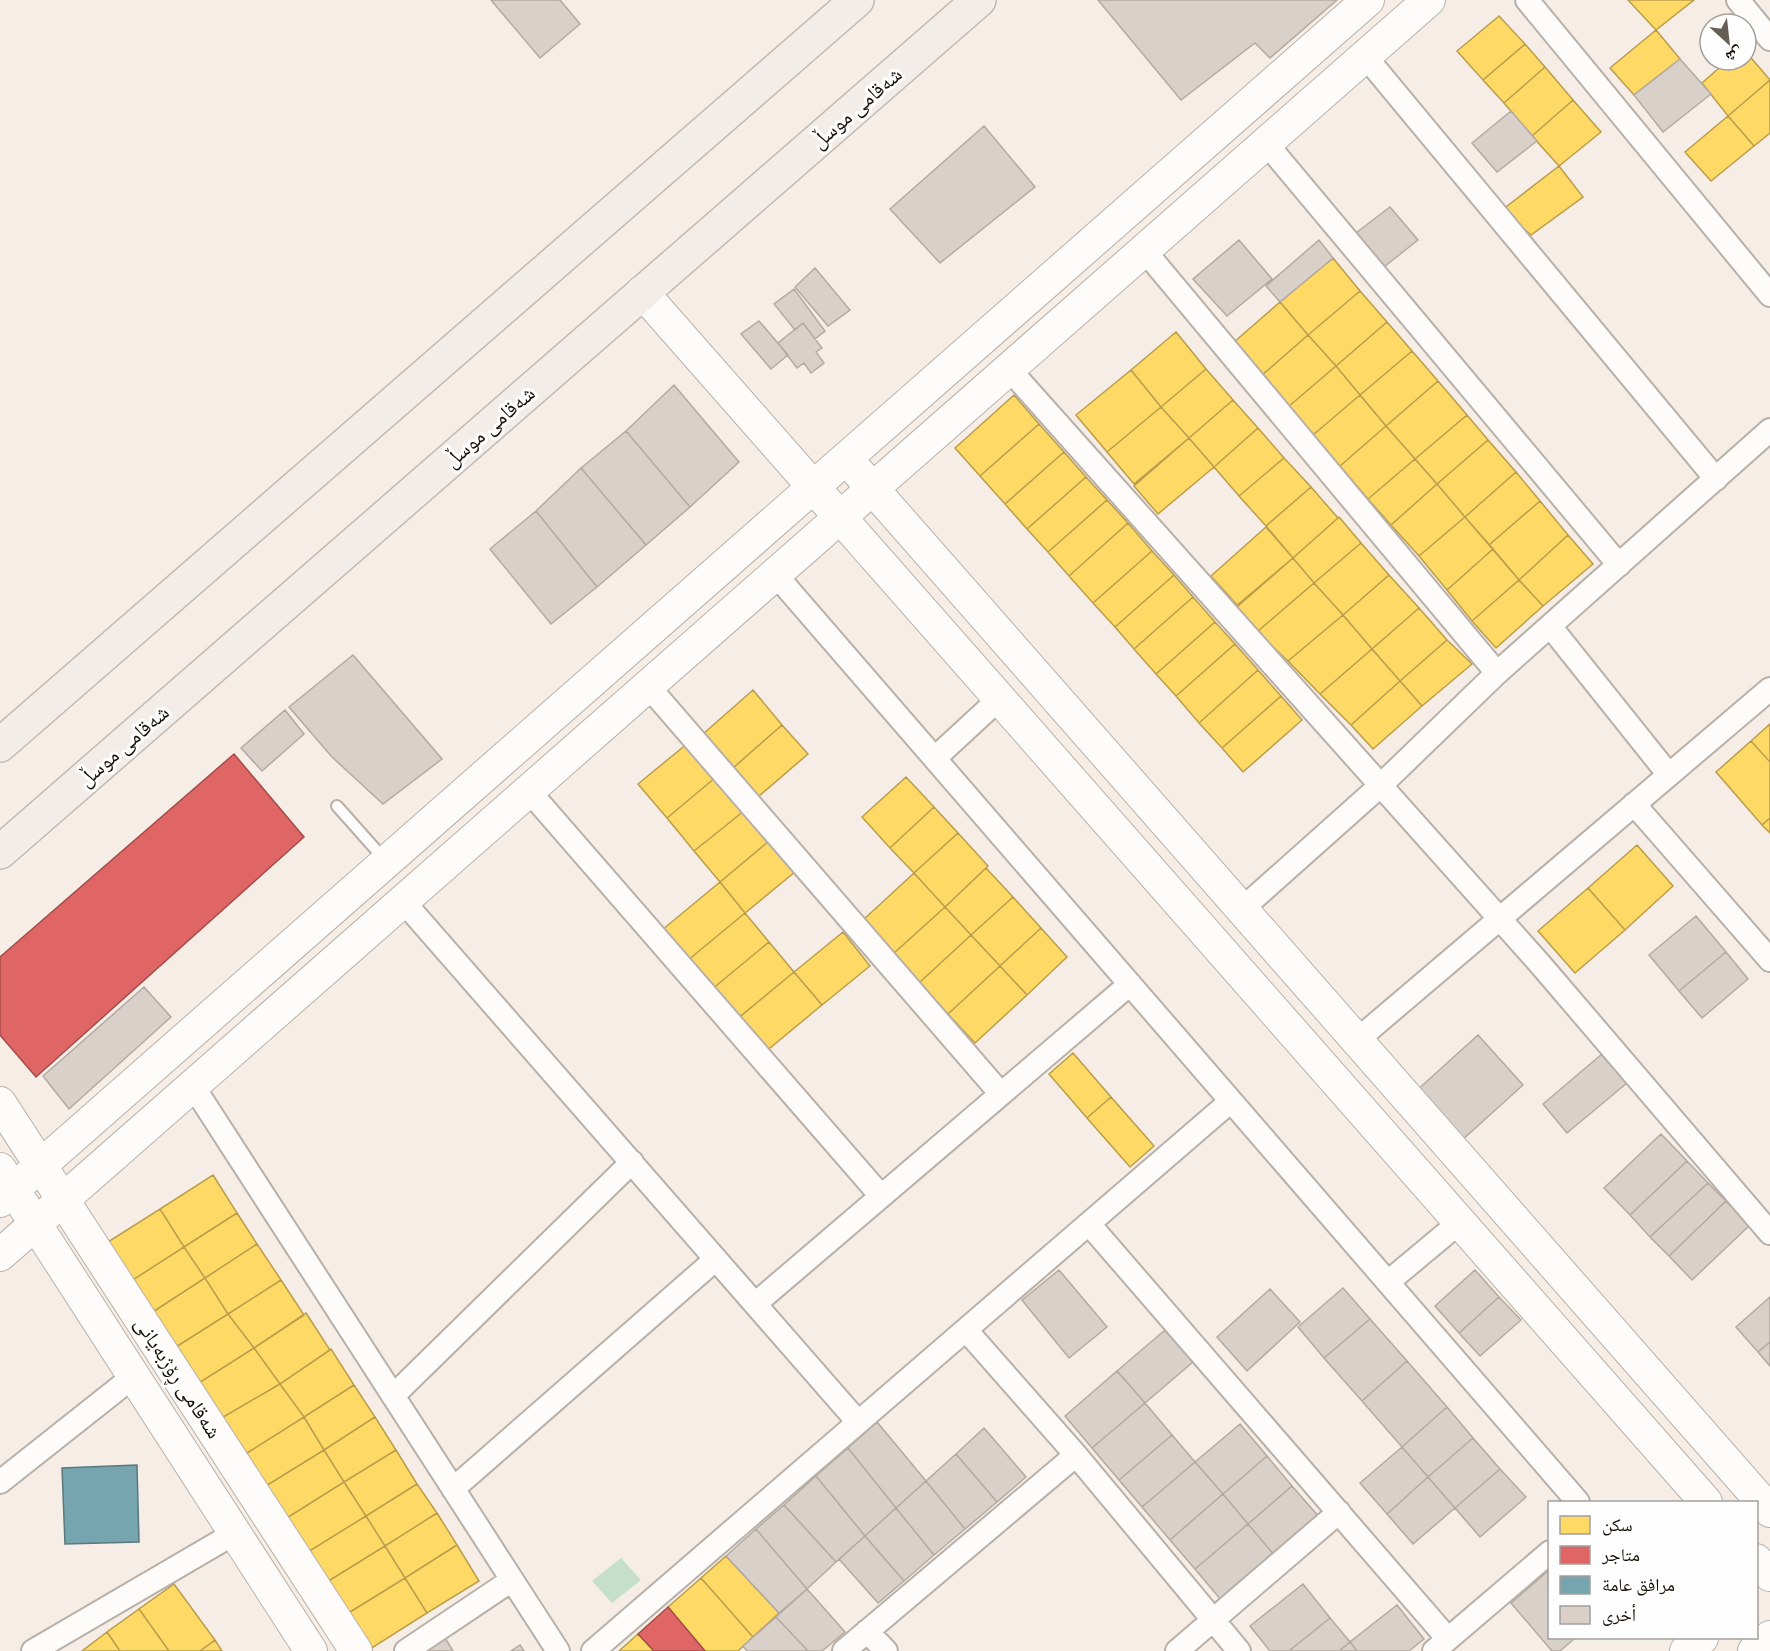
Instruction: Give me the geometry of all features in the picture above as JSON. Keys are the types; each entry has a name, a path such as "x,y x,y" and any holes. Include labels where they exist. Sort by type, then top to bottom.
{"highway":[{"path":"0,745 857,0"},
{"name":"شەقامی موسڵ","path":"0,852 979,0"}],"street":[{"path":"4,1186 41,1165 1368,0"},
{"path":"0,1255 1429,0"},
{"path":"1527,0 1770,295"},
{"path":"1738,0 1770,39"},
{"path":"1365,56 1716,479"},
{"path":"1278,79 1303,110"},
{"path":"1266,143 1619,565"},
{"path":"1144,250 1497,673"},
{"path":"642,292 1704,1501"},
{"path":"1009,369 1499,919 1770,1233"},
{"path":"1242,909 1380,786 1497,673 1769,434"},
{"path":"845,458 1770,1511"},
{"path":"776,574 1576,1501"},
{"path":"1550,626 1669,775"},
{"path":"648,686 1001,1094"},
{"path":"1357,1040 1770,689"},
{"path":"935,758 1000,698"},
{"path":"529,791 881,1196"},
{"path":"1634,804 1763,937 1770,960"},
{"path":"446,810 473,839"},
{"path":"403,901 858,1422"},
{"path":"755,1304 1130,984"},
{"path":"193,1086 558,1651"},
{"path":"593,1651 1231,1101"},
{"name":"شەقامی ڕۆژبەیانی","path":"0,1103 356,1651"},
{"path":"1429,1187 1461,1159"},
{"path":"393,1396 632,1162"},
{"name":"شەقامی ڕۆژبەیانی","path":"4,1186 36,1223 311,1651"},
{"path":"1388,1282 1460,1222"},
{"path":"1089,1224 1339,1512 1441,1645 1548,1554"},
{"path":"453,1489 716,1259"},
{"path":"966,1330 1076,1455 1239,1651"},
{"path":"0,1482 134,1376"},
{"path":"844,1651 1076,1455"},
{"path":"1177,1651 1339,1512"},
{"path":"33,1651 235,1533"},
{"path":"1758,1562 1770,1575"},
{"path":"406,1651 512,1580"},
{"path":"1758,1590 1770,1580"},
{"path":"867,1631 886,1651"},
{"path":"1754,1651 1770,1637"}],"lane":[{"path":"337,806 387,861"}],"green space":[{"path":"621,1558 641,1580 612,1603 592,1581"}],"building: سكن":[{"path":"1628,0 1694,0 1656,30"},
{"path":"1499,16 1525,44 1483,80 1457,51"},
{"path":"1656,30 1680,59 1634,95 1610,68"},
{"path":"1525,44 1545,67 1504,103 1483,80"},
{"path":"1758,66 1770,80 1728,116 1702,83 1714,72 1758,72"},
{"path":"1545,67 1573,100 1532,136 1504,103"},
{"path":"1770,80 1770,133 1754,146 1728,116"},
{"path":"1573,100 1601,132 1559,166 1532,136"},
{"path":"1728,116 1754,146 1711,181 1685,152"},
{"path":"1559,166 1583,197 1531,235 1502,210"},
{"path":"1333,258 1360,291 1308,335 1280,302"},
{"path":"1360,291 1387,322 1336,366 1308,335"},
{"path":"1280,302 1308,335 1261,376 1233,343"},
{"path":"1387,322 1412,351 1360,395 1336,366"},
{"path":"1176,332 1206,369 1161,407 1131,370"},
{"path":"1308,335 1336,366 1288,407 1261,376"},
{"path":"1412,351 1438,381 1386,426 1360,395"},
{"path":"1336,366 1360,395 1313,435 1288,407"},
{"path":"1206,369 1233,400 1189,438 1161,407"},
{"path":"1131,370 1161,407 1107,452 1076,415"},
{"path":"1438,381 1467,415 1415,459 1386,426"},
{"path":"1014,395 1039,424 980,476 955,448"},
{"path":"1360,395 1386,426 1340,466 1313,435"},
{"path":"1233,400 1258,428 1214,467 1189,438"},
{"path":"1161,407 1189,438 1134,484 1107,452"},
{"path":"1467,415 1488,440 1437,484 1415,459"},
{"path":"1039,424 1064,452 1005,504 980,476"},
{"path":"1386,426 1415,459 1368,499 1340,466"},
{"path":"1258,428 1284,458 1239,496 1214,467"},
{"path":"1189,438 1214,467 1158,514 1134,486"},
{"path":"1488,440 1516,472 1465,517 1437,484"},
{"path":"1064,452 1086,477 1027,529 1005,504"},
{"path":"1284,458 1311,487 1266,526 1239,496"},
{"path":"1415,459 1437,484 1391,525 1368,499"},
{"path":"1516,472 1540,501 1489,545 1465,517"},
{"path":"1086,477 1107,500 1048,552 1027,529"},
{"path":"1437,484 1465,517 1419,556 1391,525"},
{"path":"1311,487 1338,518 1293,558 1266,526"},
{"path":"1107,500 1128,523 1069,576 1048,552"},
{"path":"1540,501 1568,535 1519,580 1489,545"},
{"path":"1339,517 1361,543 1314,583 1293,558"},
{"path":"1465,517 1493,549 1447,590 1419,556"},
{"path":"1128,523 1152,551 1093,603 1069,576"},
{"path":"1266,527 1293,558 1238,606 1211,576"},
{"path":"1568,535 1593,564 1543,606 1519,580"},
{"path":"1361,543 1389,575 1343,615 1314,583"},
{"path":"1493,549 1519,580 1472,621 1447,590"},
{"path":"1152,551 1174,575 1115,627 1093,603"},
{"path":"1293,558 1314,583 1257,632 1235,607"},
{"path":"1174,575 1193,597 1134,649 1115,627"},
{"path":"1389,575 1419,608 1372,649 1343,615"},
{"path":"1519,580 1543,606 1496,648 1472,621"},
{"path":"1314,583 1343,615 1288,661 1257,632"},
{"path":"1193,597 1215,622 1156,674 1134,649"},
{"path":"1419,608 1447,640 1400,681 1372,649"},
{"path":"1343,615 1372,649 1320,694 1288,661"},
{"path":"1215,622 1235,644 1176,696 1156,674"},
{"path":"1447,640 1472,664 1422,706 1400,681"},
{"path":"1235,644 1258,670 1199,723 1176,696"},
{"path":"1372,649 1400,681 1351,725 1320,694"},
{"path":"1258,670 1281,696 1222,748 1199,723"},
{"path":"1400,681 1422,706 1373,749 1351,725"},
{"path":"753,690 782,725 733,768 703,734"},
{"path":"1281,696 1302,720 1243,772 1222,748"},
{"path":"1770,724 1770,762 1751,741"},
{"path":"782,725 808,754 758,797 733,768"},
{"path":"1751,741 1770,762 1770,818 1762,825 1716,772"},
{"path":"688,743 716,777 667,818 638,784"},
{"path":"716,777 744,811 694,851 667,818"},
{"path":"906,777 934,807 890,848 862,817"},
{"path":"934,807 958,833 914,873 890,848"},
{"path":"744,811 769,841 720,882 694,851"},
{"path":"1770,818 1770,833 1762,825"},
{"path":"958,833 988,866 945,907 914,873"},
{"path":"769,841 795,872 745,913 720,882"},
{"path":"1637,845 1673,886 1625,930 1588,888"},
{"path":"986,868 1013,897 971,935 945,907"},
{"path":"914,873 945,907 893,954 862,921"},
{"path":"720,882 745,913 687,961 662,930"},
{"path":"1588,888 1625,930 1575,973 1538,931"},
{"path":"1013,897 1041,928 1000,966 971,935"},
{"path":"945,907 971,935 919,983 893,954"},
{"path":"745,913 769,942 711,990 687,961"},
{"path":"1041,928 1067,957 1027,995 1000,966"},
{"path":"843,932 870,966 822,1005 794,972"},
{"path":"971,935 1000,966 948,1014 919,983"},
{"path":"769,942 794,972 736,1020 711,990"},
{"path":"1000,966 1027,995 975,1043 948,1014"},
{"path":"794,972 822,1005 764,1053 736,1020"},
{"path":"1073,1053 1111,1097 1087,1118 1049,1074"},
{"path":"1111,1097 1154,1146 1130,1167 1087,1118"},
{"path":"213,1175 237,1213 184,1247 160,1209"},
{"path":"160,1209 184,1247 125,1285 100,1247"},
{"path":"237,1213 257,1244 205,1278 184,1247"},
{"path":"257,1244 281,1280 228,1314 205,1278"},
{"path":"184,1247 205,1278 145,1317 125,1285"},
{"path":"205,1278 228,1314 168,1352 145,1317"},
{"path":"281,1280 304,1315 254,1348 228,1314"},
{"path":"306,1313 330,1350 280,1384 254,1348"},
{"path":"228,1314 254,1348 191,1388 168,1352"},
{"path":"254,1348 280,1384 213,1423 191,1388"},
{"path":"331,1349 354,1385 304,1417 280,1384"},
{"path":"280,1384 304,1417 239,1458 213,1423"},
{"path":"354,1385 375,1417 324,1450 304,1417"},
{"path":"304,1417 324,1450 261,1489 239,1458"},
{"path":"375,1417 396,1450 344,1482 324,1450"},
{"path":"324,1450 344,1482 282,1521 261,1489"},
{"path":"396,1450 417,1484 366,1516 344,1482"},
{"path":"344,1482 366,1516 303,1555 282,1521"},
{"path":"417,1484 437,1513 385,1546 366,1516"},
{"path":"437,1513 457,1545 405,1578 385,1546"},
{"path":"366,1516 385,1546 322,1585 303,1555"},
{"path":"457,1545 479,1581 427,1613 405,1578"},
{"path":"385,1546 405,1578 342,1617 322,1585"},
{"path":"726,1556 779,1613 753,1637 701,1578"},
{"path":"405,1578 427,1613 367,1651 342,1617"},
{"path":"701,1578 753,1637 738,1651 705,1651 668,1607"},
{"path":"174,1584 215,1640 200,1651 169,1651 139,1609"},
{"path":"139,1609 169,1651 120,1651 107,1632"},
{"path":"107,1632 120,1651 82,1651"},
{"path":"638,1634 654,1651 619,1651"},
{"path":"215,1640 222,1651 200,1651"}],"building: متاجر":[{"path":"234,754 304,837 36,1077 0,1035 0,957"},
{"path":"668,1607 705,1651 654,1651 638,1634"}],"building: مرافق عامة":[{"path":"137,1465 139,1542 65,1544 62,1468"}],"building: أخرى":[{"path":"491,0 560,0 580,24 540,58"},
{"path":"1098,0 1337,0 1270,58 1255,43 1181,100"},
{"path":"1680,59 1711,94 1663,132 1634,95"},
{"path":"1511,111 1537,141 1497,172 1472,143"},
{"path":"984,126 1035,187 940,263 890,209"},
{"path":"1390,207 1418,240 1380,270 1352,236"},
{"path":"1239,240 1272,279 1227,316 1193,279"},
{"path":"1319,240 1333,258 1280,302 1266,286"},
{"path":"815,268 850,310 828,326 795,287"},
{"path":"794,289 825,331 815,339 803,323 795,330 774,304"},
{"path":"759,321 788,355 771,369 741,334"},
{"path":"803,323 822,348 816,352 824,363 811,373 804,363 797,368 778,343"},
{"path":"674,385 739,462 690,507 626,431"},
{"path":"626,431 690,507 646,545 581,468"},
{"path":"581,468 646,545 597,587 536,511"},
{"path":"536,511 597,587 551,624 490,549"},
{"path":"353,655 442,759 383,804 332,757 289,707"},
{"path":"285,710 304,734 262,771 241,748"},
{"path":"1696,916 1726,952 1679,991 1649,955"},
{"path":"1726,952 1748,979 1702,1018 1679,991"},
{"path":"144,987 171,1017 69,1109 43,1076"},
{"path":"1478,1035 1523,1085 1460,1142 1415,1092"},
{"path":"1602,1054 1627,1083 1567,1133 1543,1104"},
{"path":"1661,1134 1687,1161 1630,1215 1604,1188"},
{"path":"1687,1161 1708,1183 1650,1237 1630,1215"},
{"path":"1708,1183 1726,1201 1669,1256 1650,1237"},
{"path":"1726,1201 1749,1226 1692,1280 1669,1256"},
{"path":"1059,1270 1107,1327 1069,1358 1022,1300"},
{"path":"1475,1270 1499,1297 1459,1333 1435,1306"},
{"path":"1343,1288 1370,1319 1324,1358 1298,1327"},
{"path":"1270,1289 1300,1322 1247,1371 1217,1337"},
{"path":"1499,1297 1521,1320 1480,1356 1459,1333"},
{"path":"1770,1297 1770,1342 1758,1352 1736,1327"},
{"path":"1370,1319 1407,1361 1362,1401 1324,1358"},
{"path":"1165,1330 1193,1362 1145,1403 1117,1371"},
{"path":"1770,1342 1770,1366 1758,1352"},
{"path":"1407,1361 1447,1407 1402,1447 1362,1401"},
{"path":"1117,1371 1145,1403 1092,1448 1065,1416"},
{"path":"1145,1403 1172,1435 1119,1480 1092,1448"},
{"path":"1447,1407 1473,1438 1428,1477 1402,1447"},
{"path":"877,1422 926,1481 896,1508 848,1448"},
{"path":"1240,1424 1267,1456 1223,1494 1195,1462"},
{"path":"984,1428 1026,1477 997,1502 956,1454"},
{"path":"1172,1435 1195,1462 1142,1507 1119,1480"},
{"path":"1473,1438 1500,1469 1455,1508 1428,1477"},
{"path":"1402,1447 1428,1477 1387,1514 1360,1483"},
{"path":"848,1448 896,1508 865,1536 816,1476"},
{"path":"956,1454 997,1502 965,1529 926,1481"},
{"path":"1267,1456 1292,1486 1248,1524 1223,1494"},
{"path":"1195,1462 1223,1494 1170,1540 1142,1507"},
{"path":"1500,1469 1526,1497 1480,1537 1455,1508"},
{"path":"816,1476 865,1536 836,1562 784,1505"},
{"path":"1428,1477 1455,1508 1413,1544 1387,1514"},
{"path":"926,1481 965,1529 934,1555 896,1508"},
{"path":"1292,1486 1320,1518 1275,1556 1248,1524"},
{"path":"1223,1494 1248,1524 1195,1569 1170,1540"},
{"path":"784,1505 836,1562 807,1589 756,1529"},
{"path":"896,1508 934,1555 904,1581 865,1536"},
{"path":"1248,1524 1275,1556 1222,1601 1195,1569"},
{"path":"756,1529 807,1589 779,1613 726,1556"},
{"path":"865,1536 904,1581 878,1603 839,1559"},
{"path":"1548,1571 1548,1639 1574,1639 1560,1651 1552,1651 1511,1603"},
{"path":"1303,1584 1330,1618 1289,1651 1270,1651 1250,1626"},
{"path":"807,1589 845,1632 822,1651 808,1651 776,1617"},
{"path":"1397,1605 1424,1639 1409,1651 1357,1651 1350,1642"},
{"path":"776,1617 808,1651 747,1651 743,1646"},
{"path":"1330,1618 1350,1642 1339,1651 1289,1651"},
{"path":"442,1633 453,1651 414,1651"},
{"path":"1350,1642 1357,1651 1339,1651"},
{"path":"520,1645 524,1651 511,1651"}]}
